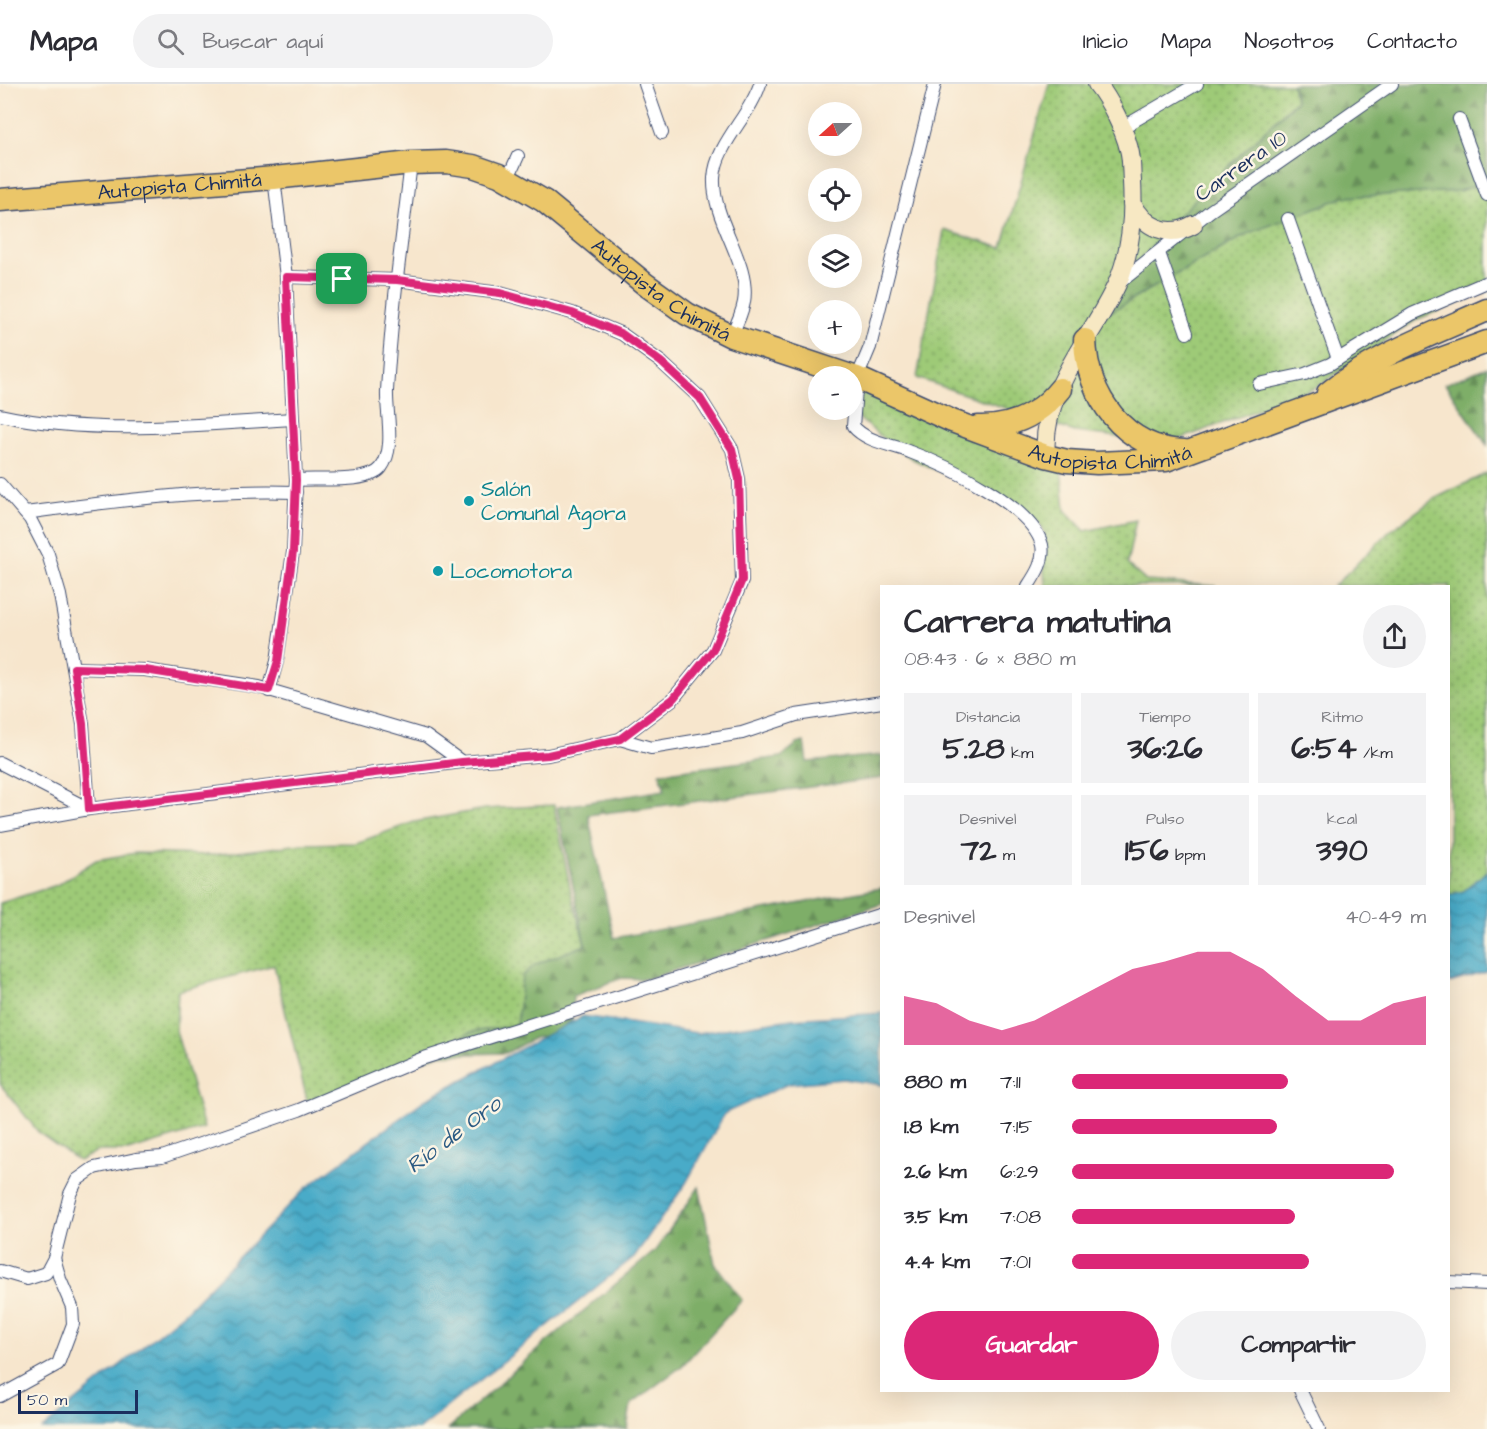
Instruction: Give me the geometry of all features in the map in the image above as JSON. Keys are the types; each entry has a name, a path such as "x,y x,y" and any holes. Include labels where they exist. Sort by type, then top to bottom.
{"highway":[{"name":"Autopista Chimitá","path":"0,200 274,178 411,163 446,162 473,166 507,180 543,201 645,284 687,314 732,336 821,366"},
{"name":"Autopista Chimitá","path":"1315,403 1346,378 1377,361 1487,310"},
{"path":"1085,340 1092,383 1114,419 1151,444 1195,451"},
{"name":"Autopista Chimitá","path":"862,380 952,421 1046,456 1067,461 1129,464 1166,460 1195,451 1315,403 1393,378 1487,342"},
{"path":"952,421 990,427 1015,422 1040,409 1060,389"}],"street":[{"path":"645,84 662,133"},
{"path":"732,336 744,302 744,288 736,256 719,214 714,175 725,147 756,97 760,84"},
{"path":"862,366 870,347 935,84"},
{"path":"1046,456 1047,425 1060,389 1117,284 1130,242 1132,203 1130,150 1097,84"},
{"path":"1120,129 1197,84"},
{"name":"Carrera 10","path":"1117,284 1193,225 1392,84"},
{"path":"1459,119 1487,195"},
{"path":"507,180 518,156"},
{"path":"25,513 145,497 296,486 355,479 369,476 381,468 388,446 388,362 411,163"},
{"path":"269,690 278,661 293,552 296,486 286,277 274,178"},
{"path":"1132,203 1142,219 1158,229 1178,232 1193,225"},
{"path":"1288,219 1338,359"},
{"path":"1159,253 1187,333"},
{"path":"0,825 89,809 462,762 548,755 620,739 673,699 713,650 742,580 739,479 732,449 700,398 661,362 622,334 572,313 500,293 397,280 286,277"},
{"path":"1258,384 1305,374 1338,359 1412,314 1487,282"},
{"path":"0,415 42,424 83,426 195,425 292,419"},
{"path":"854,420 853,426 860,435 910,452 968,477 1024,517 1042,546 1040,568 1029,585"},
{"path":"0,484 25,513 48,554 60,595 83,724 89,809"},
{"path":"74,668 145,670 269,690 426,735 462,762"},
{"path":"620,739 651,748 742,733 796,716 880,702"},
{"path":"0,763 89,809"},
{"path":"0,1271 27,1279 46,1273 54,1258 70,1194 77,1180 94,1168 136,1159 162,1157 299,1110 421,1059 880,915"},
{"path":"0,1396 58,1364 73,1324 72,1307 54,1258"},
{"path":"1450,1282 1487,1284"},
{"path":"1301,1392 1319,1429"}],"green space":[{"path":"1049,84 1292,84 1296,100 1175,219 1086,326 1247,234 1344,197 1459,191 1487,182 1487,291 1418,319 1315,388 1170,443 1075,432 917,378 944,230 1002,248"},
{"path":"1292,84 1487,84 1487,182 1459,191 1344,197 1247,234 1084,327 1175,219 1296,101"},
{"path":"1487,367 1487,445 1445,384"},
{"path":"862,383 1061,467 1065,510 1085,531 1136,520 1127,564 1146,581 1202,585 1046,585 1044,532 1032,517 1001,499 911,458 861,420"},
{"path":"1487,473 1487,871 1464,891 1450,895 1450,585 1335,585 1390,531 1434,499"},
{"path":"804,742 807,762 880,755 880,778 588,815 614,938 880,888 880,905 647,979 622,978 573,996 571,1031 534,1038 506,1053 424,1055 471,1032 517,1025 522,976 536,964 585,945 557,807 665,790 660,773 781,757 797,744"},
{"path":"554,805 571,892 585,945 517,1025 308,1104 274,965 178,991 176,1031 204,1128 128,1151 97,1151 79,1161 39,1133 0,1084 0,903 57,885 96,860 135,853 212,855 302,844 356,843 414,822 485,809"},
{"path":"699,1187 715,1264 742,1300 682,1366 631,1404 627,1429 448,1429 544,1344 655,1251"}],"water":[{"path":"1487,871 1487,972 1450,983 1450,895 1464,891"},
{"name":"Río de Oro","path":"880,1013 880,1085 844,1079 788,1084 725,1113 686,1183 634,1257 419,1429 42,1429 185,1312 306,1188 426,1099 583,1016 697,1033 792,1019"}],"place":[{"name":"Salón Comunal Agora","path":"469,501"},
{"name":"Locomotora","path":"438,571"}],"route":[{"path":"286,277 342,279 397,280 500,293 572,313 622,334 661,362 700,398 732,449 739,479 742,580 713,650 673,699 620,739 548,755 462,762 89,809 83,724 74,668 145,670 269,690 278,661 293,552 296,480 286,277"}]}
